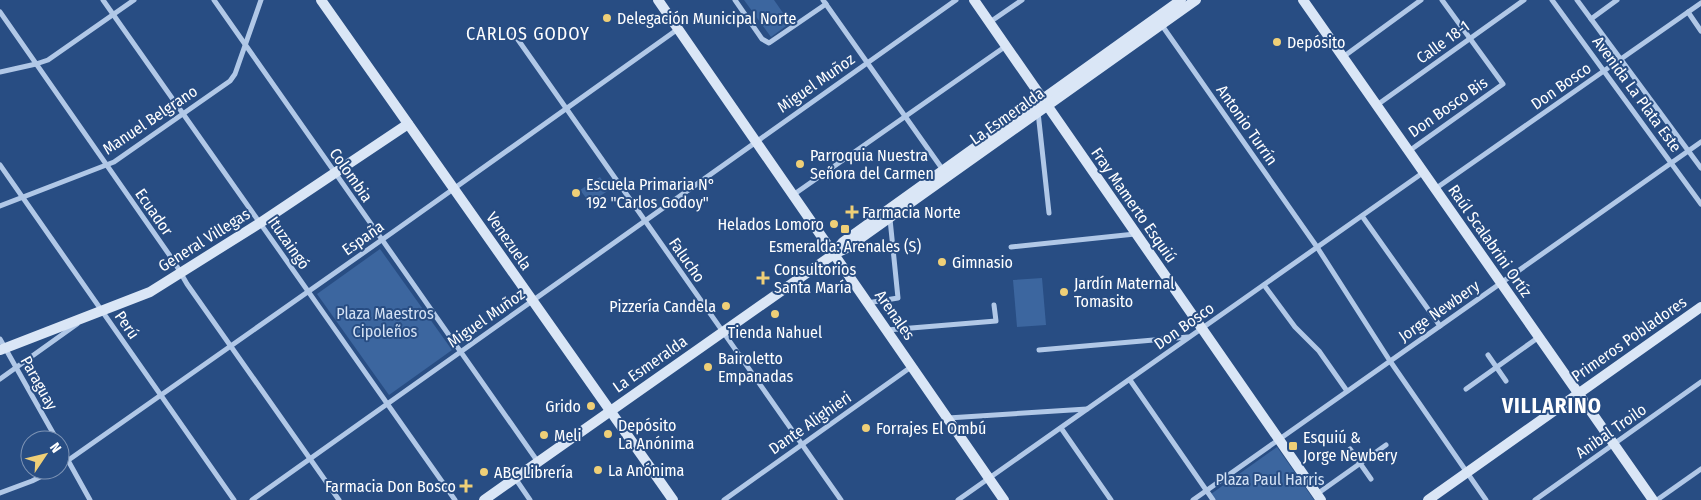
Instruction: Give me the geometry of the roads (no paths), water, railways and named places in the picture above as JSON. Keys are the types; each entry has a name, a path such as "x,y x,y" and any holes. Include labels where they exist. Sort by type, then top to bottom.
{"street":[{"name":"Ituzaingó","path":"102,0 455,500"},
{"path":"0,72 36,64 51,58 134,0"},
{"name":"Colombia","path":"214,0 538,462"},
{"name":"Manuel Belgrano","path":"0,206 107,166 232,79 262,0"},
{"name":"Venezuela","path":"321,0 673,500"},
{"name":"Arenales","path":"658,0 1004,500"},
{"path":"735,0 762,39 769,43 825,2 943,170"},
{"name":"Miguel Muñoz","path":"252,500 956,0"},
{"name":"Fray Mamerto Esquiú","path":"974,0 1006,46 1043,106 1136,234 1319,497"},
{"path":"990,22 1022,0"},
{"name":"La Esmeralda","path":"1158,22 1181,0"},
{"name":"La Esmeralda","path":"484,500 834,254 847,248 890,218 1158,22 1196,0"},
{"name":"Raúl Scalabrini Ortíz","path":"1303,0 1653,500"},
{"path":"1343,56 1421,0"},
{"path":"1442,0 1470,38"},
{"name":"Calle 18-1","path":"1377,105 1524,0"},
{"name":"Avenida La Plata Este","path":"1552,0 1701,204"},
{"name":"Avenida La Plata Este","path":"1577,0 1701,168"},
{"path":"1591,19 1617,0"},
{"name":"Don Bosco","path":"1435,189 1701,3"},
{"name":"Ecuador","path":"0,12 339,500"},
{"path":"1688,12 1701,31"},
{"name":"Antonio Turrín","path":"1158,22 1317,247 1390,361"},
{"name":"España","path":"70,459 382,240 678,28"},
{"name":"Falucho","path":"514,34 840,500"},
{"name":"Don Bosco Bis","path":"1408,151 1503,84 1470,38"},
{"path":"793,195 1006,46"},
{"path":"1043,106 1049,213"},
{"name":"La Esmeralda","path":"834,254 843,242 943,170 1043,106"},
{"name":"General Villegas","path":"2,346 144,295 260,223 408,124"},
{"name":"Jorge Newbery","path":"1192,500 1701,142"},
{"name":"Perú","path":"0,165 234,500"},
{"name":"Don Bosco","path":"958,500 1424,172"},
{"path":"1362,216 1440,326"},
{"path":"868,303 898,298 890,218"},
{"path":"1011,247 1136,234"},
{"path":"1264,285 1294,327 1319,351 1347,391"},
{"path":"887,330 996,321 994,305"},
{"name":"Primeros Pobladores","path":"1428,500 1701,308"},
{"path":"0,379 87,317"},
{"path":"1039,350 1190,337"},
{"path":"1466,388 1539,337"},
{"name":"Paraguay","path":"2,346 51,430"},
{"path":"1488,355 1506,381"},
{"path":"1390,361 1486,500"},
{"name":"Dante Alighieri","path":"724,500 912,367"},
{"path":"1130,380 1213,500"},
{"name":"Anibal Troilo","path":"1535,500 1701,382"},
{"path":"948,418 1087,409"},
{"path":"1061,428 1111,500"},
{"path":"1319,497 1386,445"},
{"path":"1350,449 1371,479"},
{"path":"70,464 90,500"},
{"path":"1657,500 1701,469"},
{"path":"515,478 530,500"},
{"path":"0,492 33,480"}],"place":[{"name":"Delegación Municipal Norte","path":"607,18"},
{"name":"Depósito","path":"1277,42"},
{"name":"Parroquia Nuestra Señora del Carmen","path":"800,164"},
{"name":"Escuela Primaria N° 192 \"Carlos Godoy\"","path":"576,193"},
{"name":"Farmacia Norte","path":"852,212"},
{"name":"Helados Lomoro","path":"834,224"},
{"name":"Esmeralda: Arenales (S)","path":"845,229"},
{"name":"Gimnasio","path":"942,262"},
{"name":"Consultorios Santa María","path":"763,278"},
{"name":"Jardín Maternal Tomasito","path":"1064,292"},
{"name":"Pizzería Candela","path":"726,306"},
{"name":"Tienda Nahuel","path":"775,314"},
{"name":"Bairoletto Empanadas","path":"708,367"},
{"name":"Grido","path":"591,406"},
{"name":"Forrajes El Ombú","path":"866,428"},
{"name":"Depósito La Anónima","path":"608,434"},
{"name":"Meli","path":"544,435"},
{"name":"Esquiú & Jorge Newbery","path":"1293,446"},
{"name":"La Anónima","path":"598,470"},
{"name":"ABC Librería","path":"484,472"},
{"name":"Farmacia Don Bosco","path":"466,486"}],"district":[{"name":"CARLOS GODOY","path":"528,34"},
{"name":"VILLARINO","path":"1552,406"}],"park label":[{"name":"Plaza Maestros Cipoleños","path":"385,322"},
{"name":"Plaza Paul Harris","path":"1270,479"}]}
